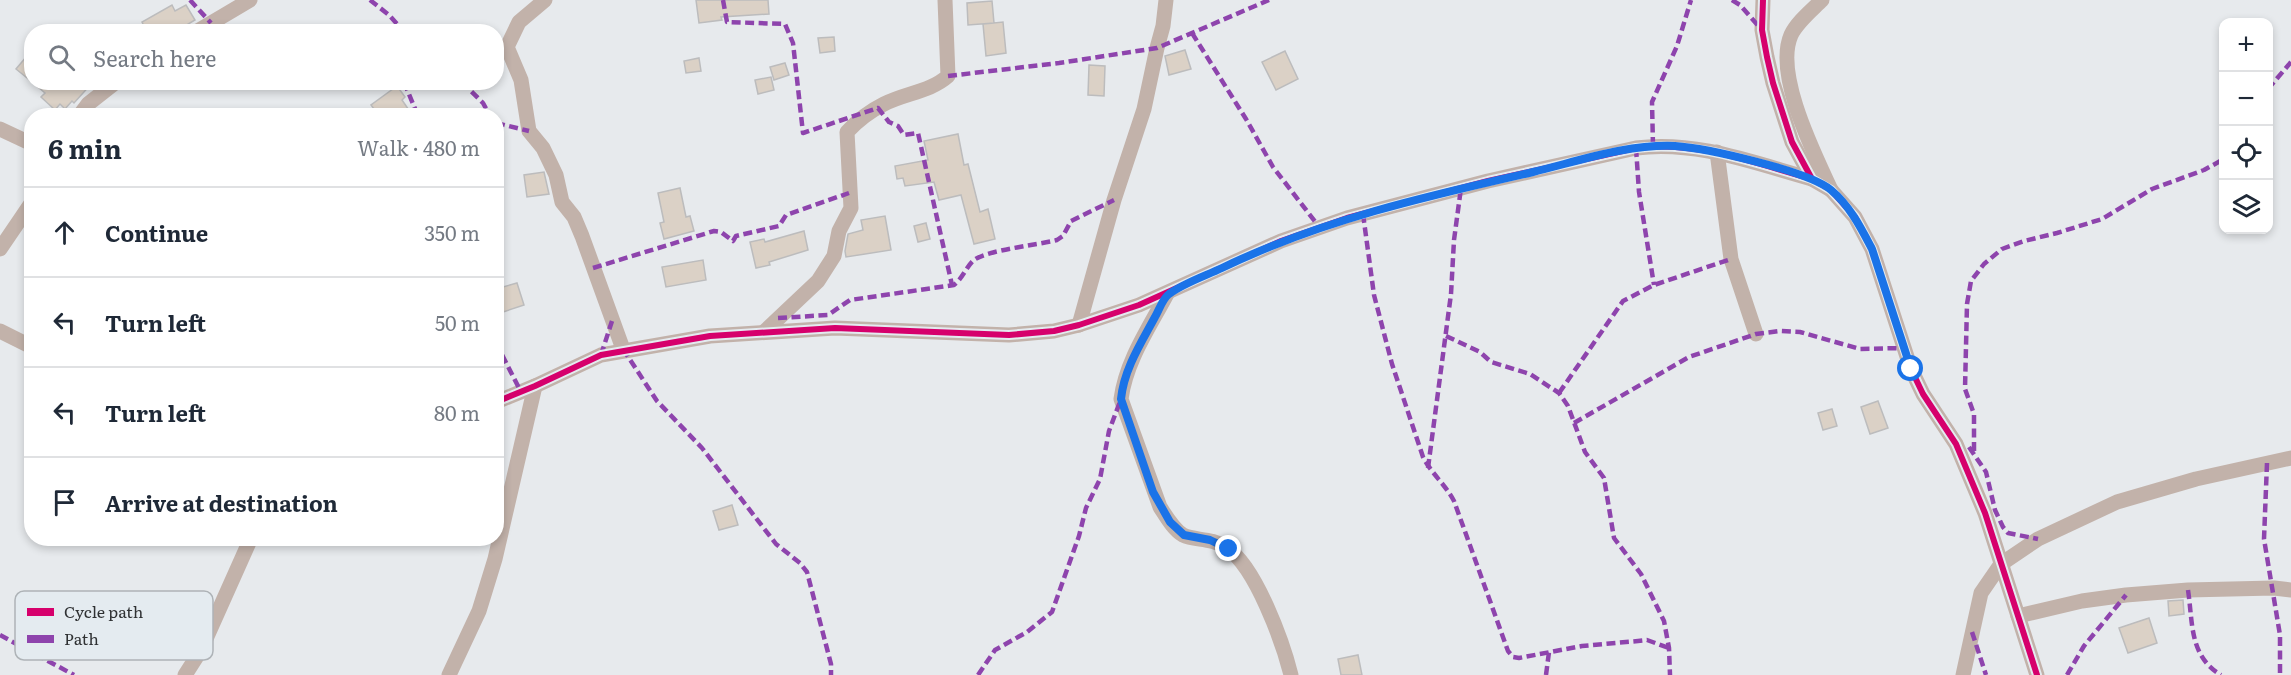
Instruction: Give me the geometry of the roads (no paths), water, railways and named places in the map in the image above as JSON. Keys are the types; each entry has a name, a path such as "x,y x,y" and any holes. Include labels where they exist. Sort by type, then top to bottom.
{"street":[{"path":"210,24 250,0"},
{"path":"545,0 519,22 507,47 521,80 529,131 543,148 556,175 562,202 574,217 582,236 623,349"},
{"path":"764,332 818,280 834,256 839,231 851,208 847,132 858,120 882,104 938,84 948,76 945,0"},
{"path":"1079,325 1114,200 1144,109 1163,26 1166,0"},
{"path":"1763,0 1762,30 1773,83 1792,141 1812,179"},
{"path":"1822,0 1791,34 1787,48 1787,71 1800,122 1831,190 1855,217 1872,249 1911,369 1923,394 1956,444 1984,513 2037,675"},
{"path":"85,108 106,90"},
{"path":"0,129 24,140"},
{"path":"504,399 601,355 623,349 710,336 835,327 1009,335 1054,331 1102,319 1167,294 1281,241 1347,218 1450,190 1636,148 1677,146 1717,152 1812,179 1831,190"},
{"path":"1717,152 1731,259 1756,334"},
{"path":"0,249 24,214"},
{"path":"1167,294 1131,362 1122,385 1121,399 1160,507 1170,522 1184,535 1210,540 1229,549 1246,569 1268,610 1283,646 1291,675"},
{"path":"0,331 24,343"},
{"path":"504,519 535,386"},
{"path":"1963,675 1981,593 2001,564 2038,539 2117,502 2196,479 2291,458"},
{"path":"213,623 247,546"},
{"path":"449,675 479,611 498,546"},
{"path":"2018,616 2082,601 2127,595 2188,590 2274,588 2291,590"},
{"path":"185,675 195,660"}]}
